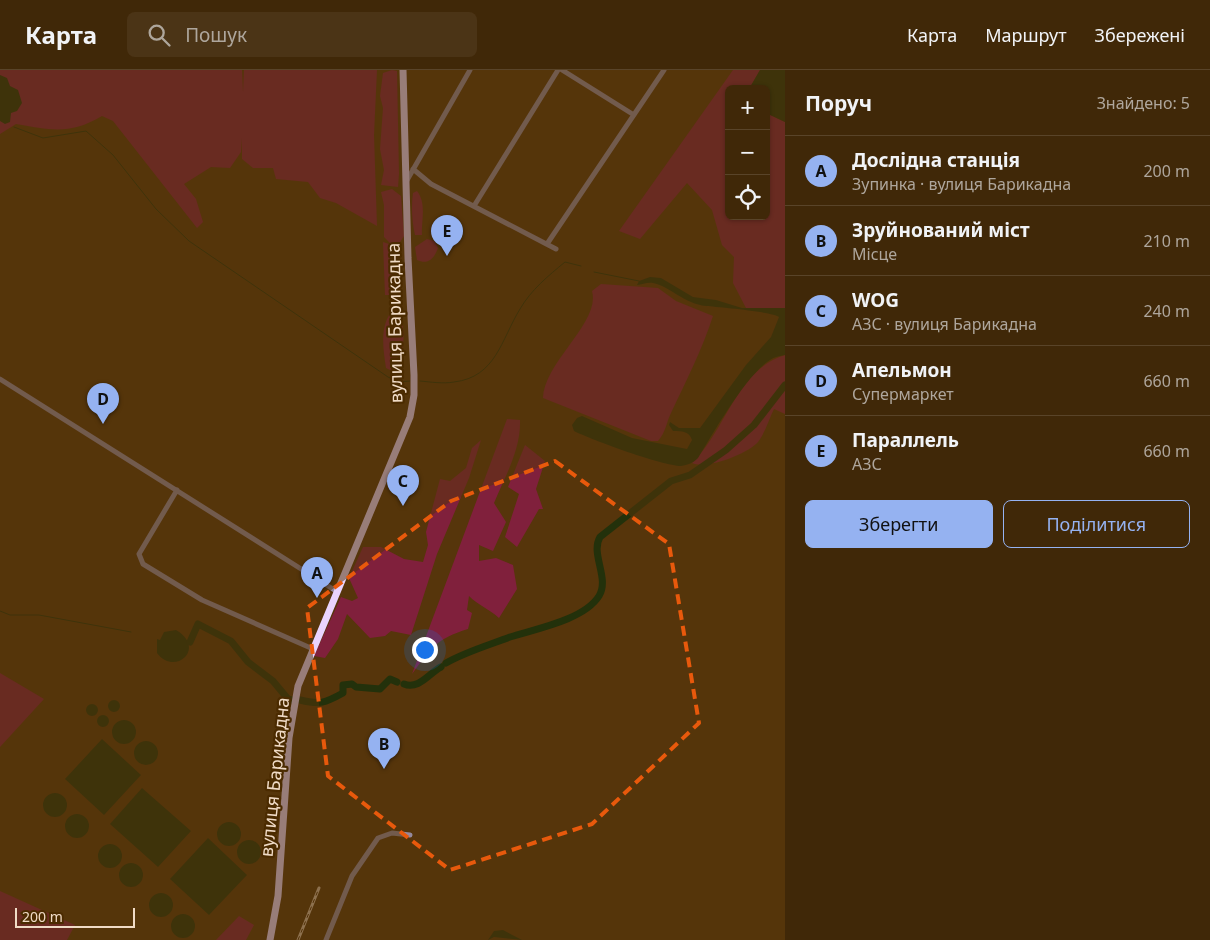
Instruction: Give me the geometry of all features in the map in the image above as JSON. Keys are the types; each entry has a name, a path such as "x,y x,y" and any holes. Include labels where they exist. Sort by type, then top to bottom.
{"main road":[{"name":"вулиця Барикадна","path":"270,940 278,896 290,738 298,686 336,591 410,418 414,395 402,70"}],"street":[{"path":"406,183 470,70"},
{"path":"474,206 558,70"},
{"path":"562,70 634,115"},
{"path":"547,244 664,70"},
{"path":"413,169 430,184 556,249"},
{"path":"0,379 336,591"},
{"path":"177,490 139,554 143,564 202,600 313,649"},
{"path":"326,940 352,876 378,838 392,832 410,835"}],"highlighted area":[{"path":"555,461 669,544 699,723 592,824 450,870 328,776 307,608 451,501"}],"shaded area":[{"path":"0,70 242,70 243,92 244,70 377,70 374,135 377,226 336,203 320,198 308,182 276,179 273,168 253,168 242,159 242,138 241,152 230,168 211,167 184,184 196,199 203,222 197,228 113,121 102,116 80,126 60,129 16,124 0,134"},
{"path":"392,70 397,71 398,187 381,185 384,170 380,149 383,108 380,96 383,73"},
{"path":"733,70 760,70 751,85 725,85 725,220 770,220 770,115 785,122 785,308 746,308 733,283 734,257 722,245 712,210 687,183 640,239 619,231"},
{"path":"760,70 785,70 785,122 770,115 770,85 751,85"},
{"path":"0,75 7,78 10,86 18,90 22,103 17,111 11,113 10,122 5,124 0,121"},
{"path":"392,189 401,196 404,236 398,245 392,245 384,237 384,205 381,192"},
{"path":"417,191 423,207 422,235 415,235 413,219 413,193"},
{"path":"427,239 434,241 438,248 430,260 424,262 417,260 415,247"},
{"path":"383,242 392,245 400,263 400,295 385,295"},
{"path":"650,277 661,278 693,297 716,300 742,308 785,308 785,355 775,357 761,367 731,405 698,458 684,466 659,462 611,446 574,431 572,425 577,418 582,416 632,438 687,449 692,440 691,437 685,432 673,431 669,425 670,422 679,428 700,428 746,365 771,337 779,317 757,312 698,305 659,285 651,283 637,285 639,281"},
{"path":"601,284 658,288 676,301 713,316 699,353 658,441 651,441 543,398 552,370 588,316 593,303 592,291"},
{"path":"394,309 401,321 404,334 401,363 392,371 386,368 383,337 386,322"},
{"path":"785,355 785,414 774,409 758,442 746,451 717,462 699,465 692,463 704,450 743,387 755,373 769,362"},
{"path":"507,419 520,420 520,431 515,452 494,503 506,522 493,551 479,545 479,561 496,558 513,565 517,589 499,618 469,596 467,610 472,613 468,629 449,636 436,645 412,674"},
{"path":"481,440 469,478 437,554 411,635 391,631 385,636 370,638 347,614 338,639 325,658 314,656 341,597 352,601 358,598 349,578 363,547 381,547 404,559 423,562 428,545 426,532 440,479 450,481 466,468 472,448"},
{"path":"525,445 545,461 536,489 543,509 539,509 517,547 505,537 519,494 508,487"},
{"path":"176,630 185,637 189,645 188,652 179,661 164,660 157,653 157,639 160,640 164,632"},
{"path":"0,673 44,699 0,747"},
{"path":"114,700 120,706 114,712 108,706"},
{"path":"90,704 94,704 98,710 94,716 90,716 86,712 86,708"},
{"path":"105,715 108,716 108,726 101,727 98,726 97,719 98,716"},
{"path":"124,720 133,723 136,732 133,741 124,744 115,741 112,732 115,723"},
{"path":"102,739 141,775 104,815 65,779"},
{"path":"146,741 155,744 158,753 155,762 146,765 137,762 134,753 137,744"},
{"path":"142,788 191,831 158,867 110,824"},
{"path":"55,793 64,796 67,805 64,814 55,817 46,814 43,805 46,796"},
{"path":"77,814 86,817 89,826 86,835 77,838 68,835 65,826 68,817"},
{"path":"229,822 238,825 241,834 238,843 229,846 220,843 217,834 220,825"},
{"path":"208,838 247,875 209,915 170,879"},
{"path":"249,840 258,843 261,852 258,861 249,864 240,861 237,852 240,843"},
{"path":"110,844 119,847 122,856 119,865 110,868 101,865 98,856 101,847"},
{"path":"131,863 140,866 143,875 140,884 131,887 122,884 119,875 122,866"},
{"path":"0,891 75,925 67,940 0,940"},
{"path":"161,893 170,896 173,905 170,914 161,917 152,914 149,905 152,896"},
{"path":"183,914 192,917 195,926 192,935 183,938 174,935 171,926 174,917"},
{"path":"239,916 254,925 246,940 216,940"},
{"path":"503,930 522,940 494,937 488,940 494,931"}],"waterway":[{"path":"14,127 43,138 86,131 113,155 156,209 189,241 388,377 399,382 410,381"},
{"path":"420,381 454,382 468,379 479,373 496,355 524,302 535,289 565,262 581,266"},
{"path":"594,272 639,281"},
{"path":"446,663 469,652 571,617 592,604 602,589 602,574 597,551 600,537 671,481 690,475 726,450 754,425 785,385"},
{"path":"0,611 10,615 39,615 131,632"},
{"path":"190,642 198,624 231,641 248,662 273,681 288,699 292,700"},
{"path":"404,684 414,685 419,683 441,667"},
{"path":"300,700 318,703 327,701 343,693 343,685 352,684 356,687 380,689 390,679 397,682"}],"railway":[{"path":"298,940 319,888"}],"place":[{"name":"Параллель","path":"447,256"},
{"name":"Апельмон","path":"103,424"},
{"name":"WOG","path":"403,506"},
{"name":"Дослідна станція","path":"317,598"},
{"name":"Зруйнований міст","path":"384,769"}]}
